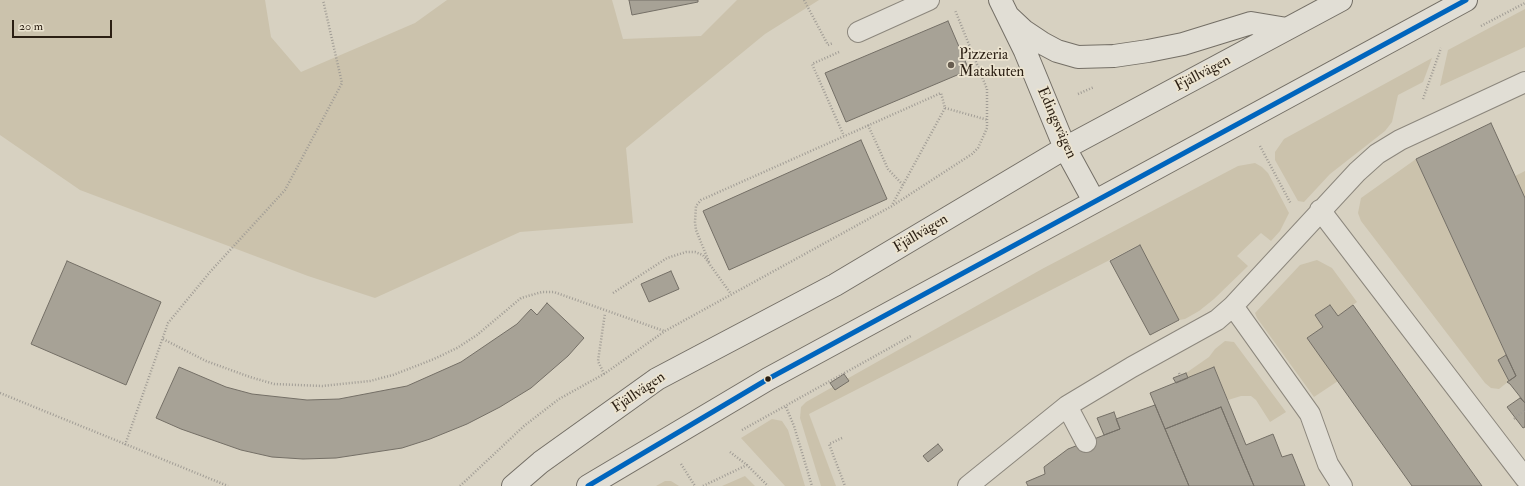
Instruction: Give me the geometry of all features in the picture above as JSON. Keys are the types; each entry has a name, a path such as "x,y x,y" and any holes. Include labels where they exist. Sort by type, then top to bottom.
{"street":[{"name":"Fjällvägen","path":"513,486 541,462 657,379 836,285 1066,148 1341,0"},
{"path":"588,486 768,379 853,335 1094,201 1466,0"},
{"path":"1004,8 1024,31 1042,44 1057,51 1078,56 1114,56 1148,51 1183,44 1251,23 1287,29"},
{"name":"Edingsvägen","path":"1004,8 1025,51 1066,148 1094,201"}],"lane":[{"path":"858,32 929,0"},
{"path":"974,484 1067,406 1132,367 1199,331 1233,306 1320,210 1377,154 1411,135 1525,82"},
{"path":"1320,210 1525,478"},
{"path":"1233,306 1310,414 1328,464 1342,486"},
{"path":"1067,406 1086,442"}],"path":[{"path":"125,445 168,323 210,272 285,190 342,83 323,0"},
{"path":"804,0 828,45 838,41"},
{"path":"460,486 524,426 559,399 604,374 665,331 892,206 972,154 983,139 988,120 987,89 953,6"},
{"path":"1411,135 1441,48"},
{"path":"840,52 812,64 844,136"},
{"path":"709,262 696,230 696,206 701,200 940,93 945,108 892,206"},
{"path":"945,108 988,120"},
{"path":"868,125 888,169 903,185"},
{"path":"1260,146 1304,228"},
{"path":"613,293 676,254 695,252 703,255 709,262 731,294"},
{"path":"163,339 206,361 250,377 274,384 322,386 370,381 393,375 434,359 457,348 477,335 521,298 542,292 554,292 665,331"},
{"path":"604,374 598,361 605,313"},
{"path":"1172,374 1184,368"},
{"path":"1178,371 1182,380"},
{"path":"0,393 228,486"},
{"path":"786,407 794,426 812,486"},
{"path":"842,438 829,444 845,486"},
{"path":"730,452 747,465 768,486"},
{"path":"681,464 695,486"},
{"path":"703,486 747,465"}],"shaded area":[{"path":"0,0 265,0 271,37 301,72 415,23 447,0 612,0 623,39 701,36 737,0 819,0 765,34 626,148 633,223 520,232 375,298 308,276 80,190 0,135"},
{"path":"1525,9 1525,47 1440,86 1448,50"},
{"path":"1432,58 1423,82 1398,95 1392,122 1385,131 1330,174 1304,202 1298,201 1275,160 1275,152 1284,139"},
{"path":"1416,159 1506,355 1498,360 1509,381 1499,389 1491,388 1485,383 1361,221 1358,213 1361,198"},
{"path":"1255,163 1268,173 1289,213 1280,231 1271,241 1261,233 1237,256 1248,266 1214,299 1199,311 1185,319 1179,320 1139,245 809,414 836,486 821,486 800,418 801,407 806,402 1042,269 1238,166"},
{"path":"1525,171 1525,198 1515,176"},
{"path":"1317,260 1332,268 1357,302 1338,316 1330,305 1315,315 1323,327 1308,338 1338,381 1314,397 1257,318 1255,313 1300,265"},
{"path":"1225,341 1234,342 1286,412 1270,422 1256,400 1251,396 1241,396 1228,400 1214,367 1188,378 1186,373 1209,357 1215,349"},
{"path":"772,419 782,421 788,430 805,486 785,486 741,438"},
{"path":"745,476 755,486 722,486"},
{"path":"665,481 671,481 679,486 656,486"}],"building":[{"path":"629,0 698,0 698,2 632,15"},
{"path":"948,21 969,70 846,122 825,73"},
{"path":"1491,123 1525,198 1525,403 1507,382 1516,376 1416,159"},
{"path":"861,140 887,199 729,270 703,211"},
{"path":"1140,245 1179,320 1150,335 1110,261"},
{"path":"67,261 161,302 126,385 31,344"},
{"path":"671,271 679,289 649,302 641,284"},
{"path":"547,303 584,338 568,356 531,388 500,407 467,424 430,439 402,448 336,458 303,459 272,457 241,450 181,429 156,418 179,367 226,387 252,394 307,400 339,399 407,386 461,362 517,324 531,309 537,315"},
{"path":"1330,305 1338,316 1353,305 1482,486 1412,486 1307,338 1323,327 1315,315"},
{"path":"1506,355 1516,376 1509,381 1498,360"},
{"path":"1214,367 1246,445 1273,434 1282,457 1292,454 1305,486 1254,486 1221,407 1165,429 1150,393"},
{"path":"1186,373 1188,378 1176,383 1173,378"},
{"path":"844,374 849,381 835,390 830,383"},
{"path":"1520,398 1525,403 1525,427 1523,428 1507,407"},
{"path":"1155,405 1189,486 1028,486 1026,482 1045,474 1044,467 1068,449 1120,429 1116,419"},
{"path":"1221,407 1254,486 1189,486 1165,429"},
{"path":"1114,412 1120,429 1104,435 1097,418"},
{"path":"938,444 943,450 928,462 923,456"}],"transit line":[{"path":"588,486 768,379 1466,0"}],"place":[{"name":"Pizzeria Matakuten","path":"951,65"}]}
